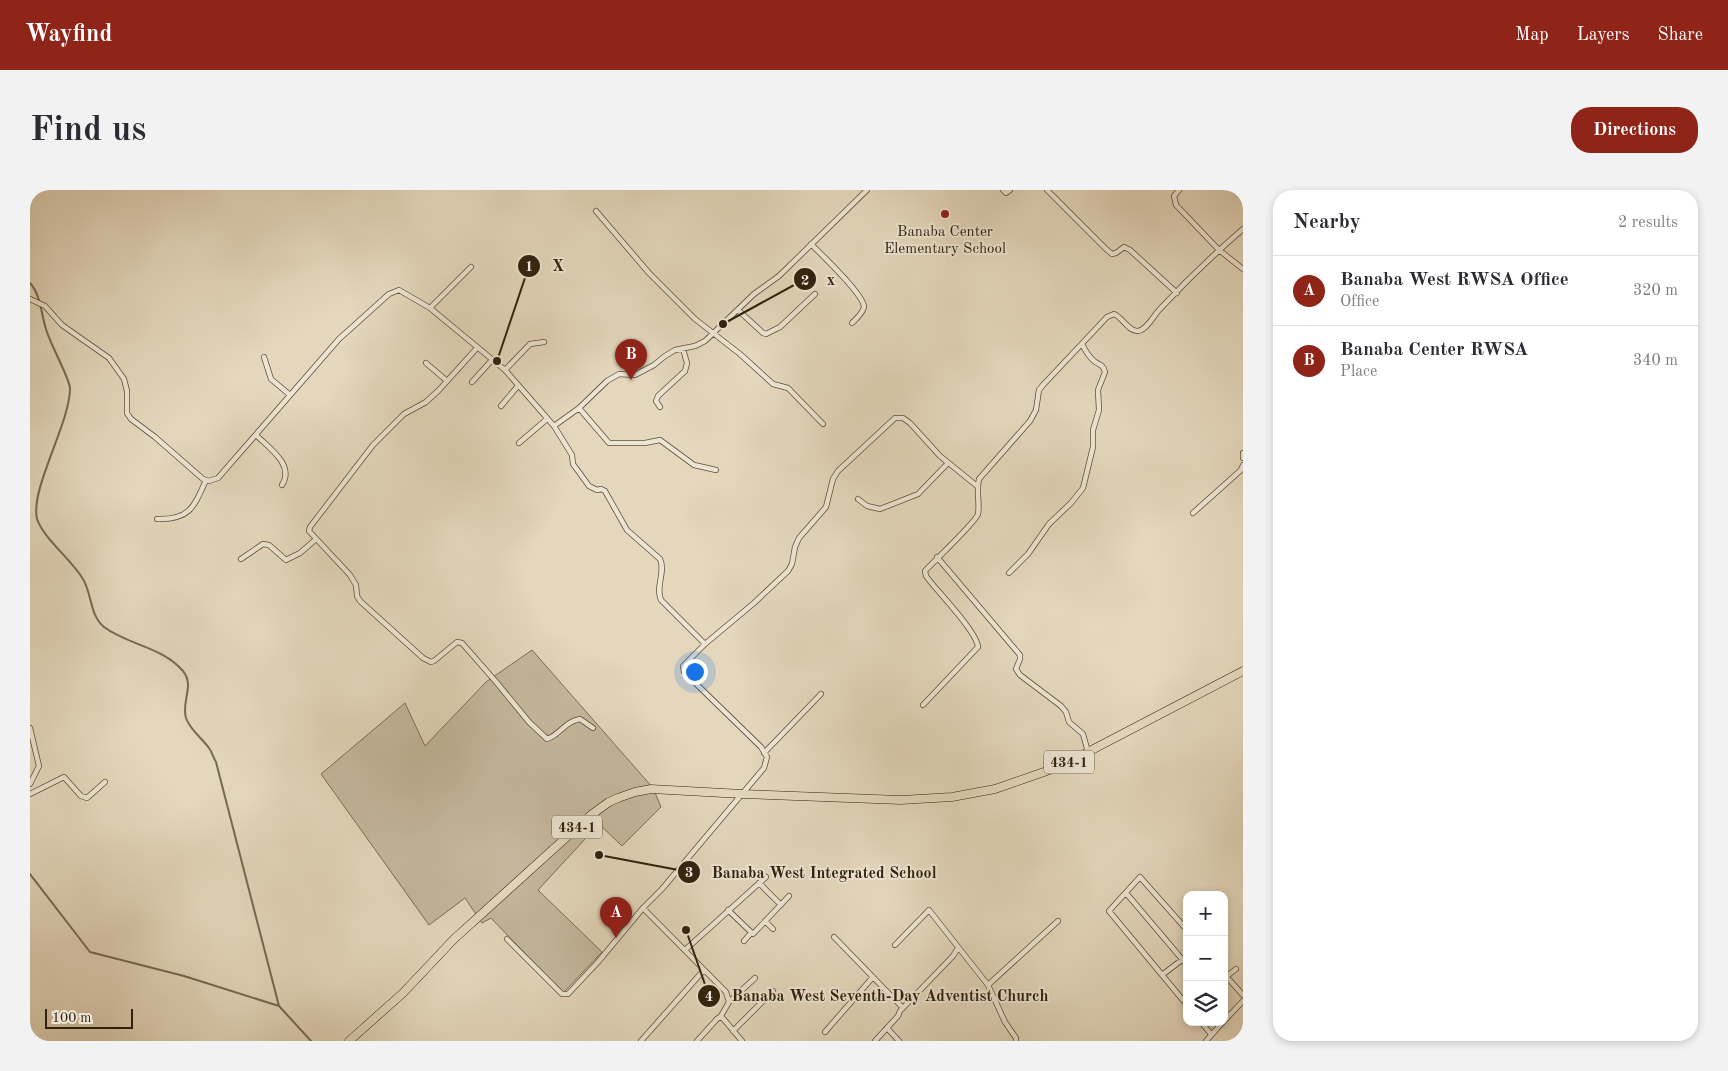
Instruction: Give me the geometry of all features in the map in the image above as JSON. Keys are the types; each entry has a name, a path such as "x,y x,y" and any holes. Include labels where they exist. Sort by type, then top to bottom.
{"main road":[{"name":"434-1","path":"349,1041 410,988 454,940 599,808 626,794 651,789 901,800 952,797 995,789 1061,766 1243,671"}],"street":[{"path":"554,426 579,408 607,381 619,374 635,375 654,365 675,350 695,346 705,341 754,294 779,276 867,190"},
{"path":"1003,190 1006,192 1010,190"},
{"path":"1047,190 1112,254 1124,248 1130,250 1177,293"},
{"path":"1179,190 1174,196 1176,204 1219,250 1243,269"},
{"path":"596,211 643,266 695,319 713,332 773,384 788,388 823,424"},
{"path":"923,705 978,647 978,642 969,629 926,576 925,571 972,524 978,515 977,486 983,473 1030,421 1036,410 1039,390 1111,314 1118,316 1132,330 1143,329 1219,250 1243,229"},
{"path":"811,244 858,293 864,306 852,323"},
{"path":"430,308 471,267"},
{"path":"30,299 46,306 62,325 109,358 124,379 127,391 128,413 131,419 206,480 211,482 218,478 344,333 389,294 399,290 403,291 430,308 504,370 554,426 588,486 605,491 627,530 660,559 663,564 658,594 661,600 705,644"},
{"path":"738,310 766,334 780,327 815,294"},
{"path":"504,370 530,344 544,342"},
{"path":"1009,573 1028,554 1049,524 1071,503 1083,488 1093,447 1093,430 1100,410 1098,390 1105,372 1102,365 1088,355 1082,344"},
{"path":"476,348 426,402 404,414 373,445 308,531 350,575 356,585 357,596 360,601 423,658 431,662 453,644 457,642 462,643 529,722 547,739 574,720 580,719 593,728"},
{"path":"660,407 656,401 658,396 684,371 687,363 683,349"},
{"path":"264,357 272,379 290,395"},
{"path":"472,382 492,360"},
{"path":"426,363 447,381"},
{"path":"501,406 518,387"},
{"path":"579,408 609,443 637,443 660,440 694,465 716,470"},
{"path":"507,939 562,994 568,994 662,889 764,768 766,757 761,747 684,672 683,666 705,644 788,571 792,564 795,547 799,538 826,507 833,479 838,471 895,418 903,418 910,423 940,456 977,486"},
{"path":"519,443 547,419"},
{"path":"256,435 285,466 287,474 286,480 282,485"},
{"path":"1243,453 1243,458"},
{"path":"858,499 867,506 880,510 918,494 948,463"},
{"path":"1193,513 1241,470 1243,465"},
{"path":"157,519 173,519 185,513 197,500 206,480"},
{"path":"242,559 263,544 269,545 286,560 300,553 315,540"},
{"path":"937,557 1020,655 1016,670 1020,676 1061,706 1066,712 1069,722 1083,734 1088,752"},
{"path":"764,753 821,694"},
{"path":"30,728 39,766 30,784"},
{"path":"30,794 64,777 81,796 87,798 105,782"},
{"path":"685,950 766,877"},
{"path":"1183,925 1140,877 1109,911 1183,1000"},
{"path":"759,883 781,905"},
{"path":"1126,893 1183,956"},
{"path":"744,941 789,896"},
{"path":"643,908 726,992 729,1002"},
{"path":"728,910 751,933"},
{"path":"895,945 929,910 988,985 1016,1041"},
{"path":"988,985 1058,920"},
{"path":"765,921 773,929"},
{"path":"834,937 903,1008"},
{"path":"875,1041 903,1008 953,956 958,948"},
{"path":"1162,975 1183,959"},
{"path":"1228,973 1236,969"},
{"path":"642,1041 704,970"},
{"path":"824,1032 873,977"},
{"path":"698,1041 721,1016 729,1002 755,978"},
{"path":"1228,978 1243,995"},
{"path":"733,1031 774,991"},
{"path":"1228,1016 1243,1001"},
{"path":"721,1016 742,1041"},
{"path":"1204,1026 1211,1034"},
{"path":"1206,1041 1220,1026"},
{"path":"887,1028 898,1041"}],"shaded area":[{"path":"532,650 653,788 661,807 622,846 599,824 538,890 602,952 563,993 491,918 482,923 465,898 429,925 321,774 405,703 425,746 486,682"}],"waterway":[{"path":"30,283 36,293 48,335 70,388 64,419 39,491 36,506 37,519 52,542 83,579 99,622 113,633 156,651 175,663 183,671 188,682 185,706 186,718 193,730 209,748 216,762 279,1006 311,1041"},
{"path":"30,874 90,952 184,976 279,1006"}],"place":[{"name":"Banaba Center Elementary School","path":"945,214"},
{"name":"x","path":"723,324"},
{"name":"X","path":"497,361"},
{"name":"Banaba Center RWSA","path":"631,380"},
{"name":"Banaba West Integrated School","path":"599,855"},
{"name":"Banaba West Seventh-Day Adventist Church","path":"686,930"},
{"name":"Banaba West RWSA Office","path":"616,938"}]}
